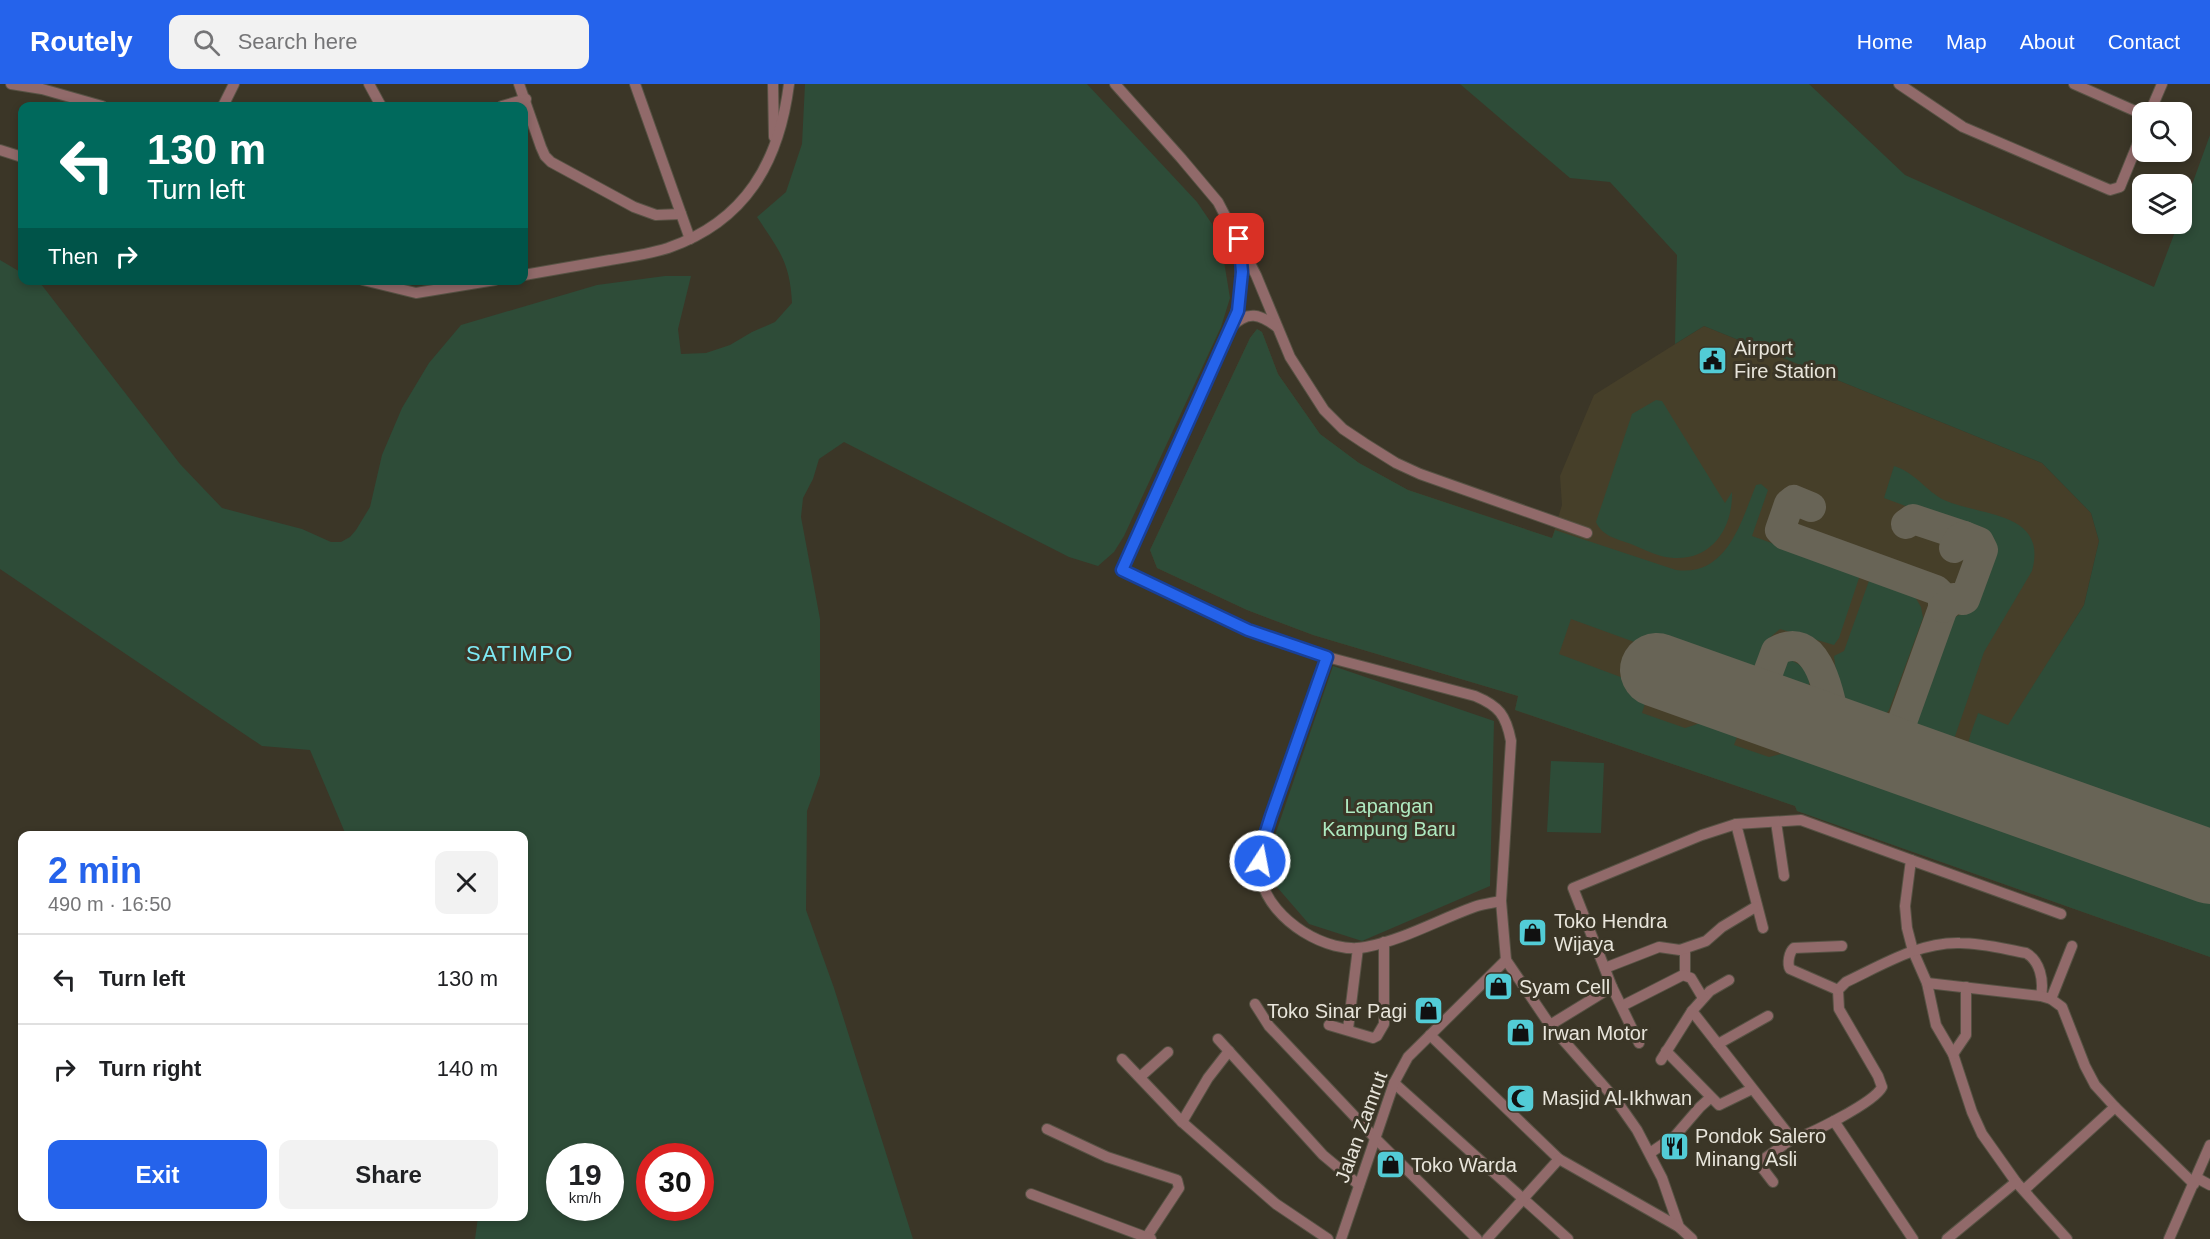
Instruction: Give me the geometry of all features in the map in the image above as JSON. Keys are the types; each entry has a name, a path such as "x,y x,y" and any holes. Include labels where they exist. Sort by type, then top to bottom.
{"street":[{"path":"11,84 42,89 88,102"},
{"path":"225,102 234,84"},
{"path":"369,84 379,102"},
{"path":"519,84 527,102"},
{"path":"635,84 690,239"},
{"path":"773,84 774,144"},
{"path":"528,274 653,252 690,239 713,226 745,198 769,162 785,114 789,84"},
{"path":"1115,84 1218,202 1239,239 1290,357 1324,410 1343,429 1396,463 1420,474 1587,533"},
{"path":"1899,84 1963,127 2110,190 2120,187 2132,158"},
{"path":"2074,84 2132,110"},
{"path":"2154,102 2162,84"},
{"path":"516,102 526,99"},
{"path":"528,105 541,147 551,162 634,207 656,215 681,214"},
{"path":"0,150 18,156"},
{"path":"1239,239 1241,287 1238,311 1122,570 1248,630 1327,657 1475,696 1490,702 1502,713 1508,724 1511,741 1500,901 1506,960 1550,1025 1616,1100 1637,1130 1662,1178 1679,1227"},
{"path":"383,285 416,293 465,285"},
{"path":"1231,327 1238,320 1252,315 1263,317 1277,327"},
{"path":"1327,657 1263,841 1260,861 1261,880 1274,908 1288,922 1315,938 1349,948 1358,948 1384,942 1477,906 1500,901"},
{"path":"1639,1043 1612,987 1573,888 1702,835 1736,824 1801,820 2061,914"},
{"path":"1776,822 1784,876"},
{"path":"1736,824 1763,928"},
{"path":"1911,860 1905,918 1913,951 1927,983 1936,1025 1953,1054 1977,1124 2016,1182 2067,1239"},
{"path":"1605,968 1659,946 1675,951 1706,941 1722,927 1756,906"},
{"path":"1329,1025 1373,1038 1383,1028 1384,942"},
{"path":"1773,1182 1762,1168 1761,1161 1791,1138 1834,1121 1876,1096 1882,1087 1878,1076 1839,1009 1838,990 1846,982 1913,951 1932,946 1962,943 2026,952 2034,958 2038,966 2046,998"},
{"path":"1838,990 1790,969 1788,965 1792,949 1842,946"},
{"path":"2046,998 2072,946"},
{"path":"1348,1029 1358,948"},
{"path":"1685,949 1685,975"},
{"name":"Jalan Zamrut","path":"1341,1239 1394,1083 1408,1057 1506,960"},
{"path":"1685,975 1690,978 1703,998"},
{"path":"1622,1006 1685,975"},
{"path":"1729,980 1703,998 1663,1055 1719,1105 1752,1089"},
{"path":"1927,983 2046,998 2062,1007 2090,1076 2115,1107 2195,1181 2210,1185"},
{"path":"1550,1025 1612,987"},
{"path":"1953,1054 1966,1035 1966,987"},
{"path":"1255,1004 1269,1026 1376,1139 1477,1239"},
{"path":"1692,1011 1791,1138"},
{"path":"1718,1044 1768,1016"},
{"path":"1430,1035 1559,1159 1679,1227 1692,1239"},
{"path":"1218,1039 1323,1155 1359,1185"},
{"path":"1182,1122 1208,1078 1229,1051"},
{"path":"1140,1077 1168,1052"},
{"path":"1122,1059 1182,1122 1276,1204 1328,1239"},
{"path":"1394,1083 1568,1239"},
{"path":"1650,1153 1675,1136 1710,1098"},
{"path":"2024,1190 2115,1107"},
{"path":"1834,1121 1913,1239"},
{"path":"1031,1194 1149,1238 1179,1188 1178,1180 1107,1158 1047,1129"},
{"path":"2170,1238 2210,1144"},
{"path":"1487,1239 1559,1159"},
{"path":"1947,1239 2016,1182"}],"shaded area":[{"path":"1704,326 2042,463 2091,513 2099,541 2084,605 2009,725 2210,796 2210,957 1797,811 1795,806 1515,710 1518,696 1313,635 1247,610 1157,568 1150,550 1250,338 1257,329 1262,332 1278,374 1320,434 1359,463 1408,490 1552,538 1562,505 1560,476 1594,395"}],"green space":[{"path":"805,84 1087,84 1197,202 1212,224 1222,249 1230,298 1221,327 1124,536 1114,552 1098,566 1069,557 844,442 819,459 813,479 803,498 801,517 820,619 820,775 807,811 806,910 834,988 913,1239 475,1239 477,1221 528,1221 528,831 344,831 310,750 262,746 0,569 0,260 18,271 18,285 42,285 180,464 222,508 302,529 331,542 341,542 356,530 370,507 382,455 402,408 429,363 461,325 597,285 665,276 691,276 678,329 681,354 706,353 730,345 775,322 792,303 786,266 757,217 786,192 802,144"},
{"path":"1460,84 1809,84 1905,175 2154,287 2174,234 2192,234 2192,185 2210,135 2210,846 1973,762 1970,756 1969,738 1978,713 2008,725 2084,605 2099,541 2091,513 2042,463 1704,326 1675,344 1677,255 1610,182 1570,178"},
{"path":"1257,329 1262,332 1278,374 1320,434 1359,463 1408,490 1552,538 1555,530 1676,570 1693,570 1708,565 1730,544 1756,485 1761,484 1768,490 1752,536 1860,575 1839,638 1834,645 1780,629 1767,640 1750,684 1571,619 1559,654 1650,688 1642,713 1685,728 1729,714 1743,721 1734,745 1769,757 1814,746 2210,887 2210,957 1797,811 1795,806 1515,710 1518,696 1313,635 1247,610 1157,568 1150,550 1250,338"},
{"path":"1656,400 1662,401 1725,503 1732,492 1728,521 1722,533 1714,544 1691,556 1677,558 1657,555 1610,536 1602,531 1596,522 1632,414"},
{"path":"1894,466 1915,477 1944,500 2008,519 2021,527 2030,537 2034,551 2032,571 1984,652 1952,745 1939,751 1918,743 1912,736 1910,718 1942,629 1952,618 1966,613 1992,538 1884,498"},
{"path":"1870,578 1914,595 1921,607 1923,618 1889,710 1875,722 1866,723 1848,718 1838,689 1834,656 1844,651"},
{"path":"1789,660 1797,663 1807,674 1809,686 1802,694 1791,693 1777,687 1778,671 1782,664"},
{"name":"Lapangan Kampung Baru","path":"1333,666 1494,721 1490,886 1362,941 1309,924 1270,879 1273,841"},
{"path":"1551,761 1604,763 1601,833 1547,832"}],"taxiway":[{"path":"1811,507 1794,500 1789,504 1780,530 1785,535 1936,590 1943,597 1943,608 1897,736"},
{"path":"1906,524 1913,519 1964,536"},
{"path":"1943,608 1954,598 1965,599 1983,550 1979,542 1964,536 1959,539 1954,548"},
{"path":"1756,705 1776,651 1792,646 1804,649 1814,659 1822,673 1838,734"},
{"path":"1867,745 1886,743 1897,736 1899,745 1909,760"}],"runway":[{"path":"1657,670 2210,867"}],"place":[{"name":"Airport Fire Station","path":"1713,360"},
{"name":"Toko Hendra Wijaya","path":"1533,932"},
{"name":"Syam Cell","path":"1498,987"},
{"name":"Toko Sinar Pagi","path":"1428,1011"},
{"name":"Irwan Motor","path":"1521,1033"},
{"name":"Masjid Al-Ikhwan","path":"1521,1098"},
{"name":"Pondok Salero Minang Asli","path":"1674,1147"},
{"name":"Toko Warda","path":"1390,1165"}],"district":[{"name":"SATIMPO","path":"520,653"}],"route":[{"path":"1239,239 1242,272 1238,311 1122,570 1248,630 1327,657 1271,816 1263,841 1260,861"}]}
